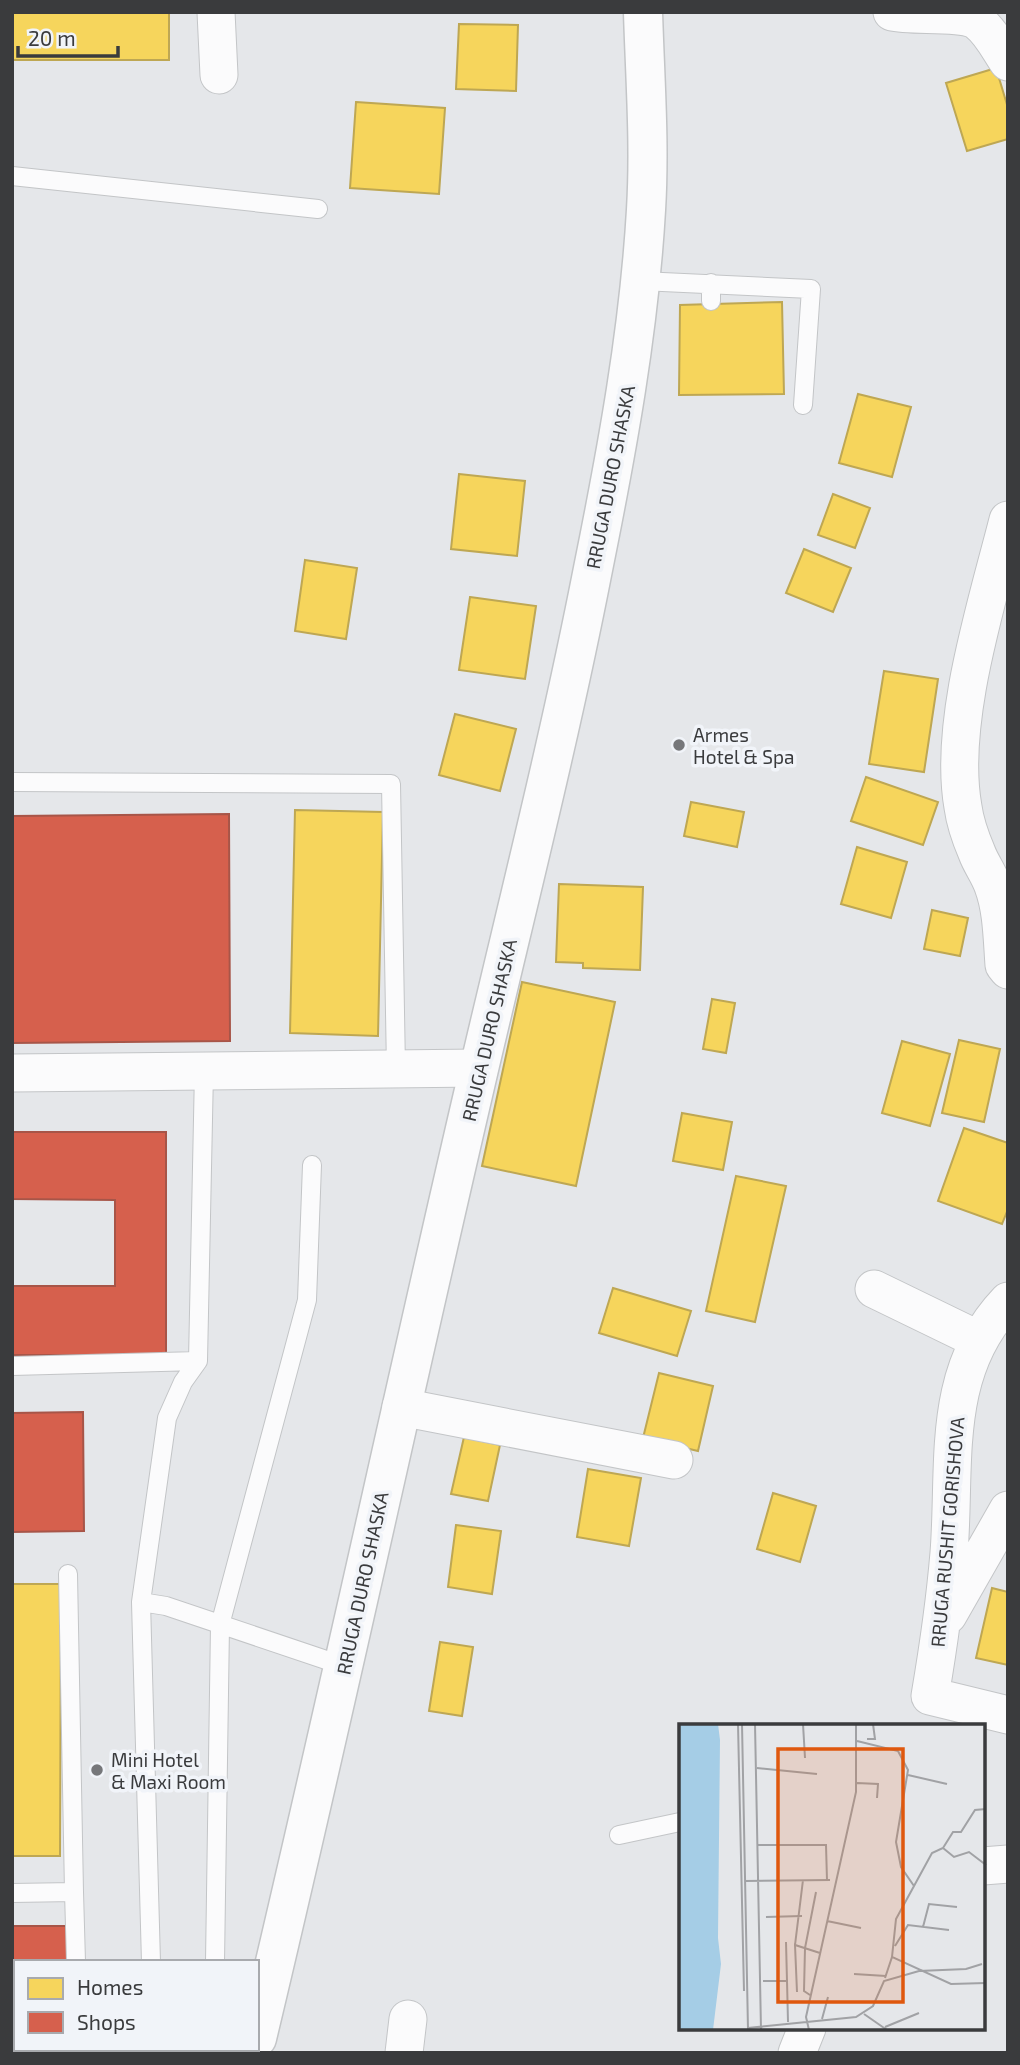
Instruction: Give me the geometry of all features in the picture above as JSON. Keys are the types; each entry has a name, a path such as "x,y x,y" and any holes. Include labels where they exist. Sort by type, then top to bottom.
{"main road":[{"name":"RRUGA DURO SHASKA","path":"260,2018 566,703 617,451 641,281 647,192 643,12"}],"street":[{"path":"216,12 219,75"},
{"path":"892,12 929,16 961,15 978,22 1008,62"},
{"path":"1008,520 980,627 959,756 962,807 976,852 993,886 1001,926 1004,965 1008,970"},
{"path":"12,1073 479,1068"},
{"path":"874,1289 979,1340"},
{"name":"RRUGA RUSHIT GORISHOVA","path":"1008,1301 990,1319 971,1353 960,1387 954,1422 949,1556 941,1628 926,1711 1008,1715"},
{"path":"401,1407 674,1460"},
{"path":"941,1628 1008,1510"},
{"path":"985,1866 1008,1864"},
{"path":"797,2053 806,2030"}],"lane":[{"path":"12,176 318,209"},
{"path":"641,281 711,292 811,289 803,405"},
{"path":"12,782 391,783 396,1069"},
{"path":"151,1960 141,1602 167,1418 183,1382 198,1361 204,1071"},
{"path":"215,1960 220,1625 307,1300 312,1165"},
{"path":"12,1366 198,1361"},
{"path":"68,1574 76,1960"},
{"path":"141,1602 166,1606 344,1666"},
{"path":"618,1835 679,1822"},
{"path":"12,1893 74,1892"}],"building: Homes":[{"path":"12,12 169,12 169,60 12,60"},
{"path":"459,24 518,25 516,91 456,89"},
{"path":"996,68 1008,108 1008,139 967,151 946,83"},
{"path":"356,102 445,108 439,194 350,188"},
{"path":"782,302 784,394 679,395 680,305"},
{"path":"858,394 911,407 892,477 839,463"},
{"path":"459,474 525,481 517,556 451,549"},
{"path":"833,494 870,508 855,548 818,535"},
{"path":"804,549 851,568 833,612 786,593"},
{"path":"305,560 357,568 346,639 295,631"},
{"path":"470,597 536,606 525,679 459,670"},
{"path":"884,671 938,679 924,772 869,764"},
{"path":"455,714 516,729 500,791 439,775"},
{"path":"866,777 938,802 923,845 851,821"},
{"path":"691,802 744,812 737,847 684,836"},
{"path":"295,810 383,812 378,1036 290,1033"},
{"path":"857,847 907,862 891,918 841,904"},
{"path":"559,884 643,887 640,970 583,968 583,963 556,962"},
{"path":"932,910 968,918 960,956 924,949"},
{"path":"522,982 615,1002 576,1186 482,1166"},
{"path":"712,999 735,1003 726,1053 703,1049"},
{"path":"959,1040 1000,1049 984,1122 942,1113"},
{"path":"902,1041 950,1054 930,1126 882,1113"},
{"path":"682,1113 732,1122 723,1170 673,1161"},
{"path":"964,1128 1008,1143 1008,1209 1002,1224 938,1201"},
{"path":"736,1176 786,1186 755,1322 706,1311"},
{"path":"613,1288 691,1311 677,1356 599,1333"},
{"path":"659,1373 713,1386 698,1451 643,1438"},
{"path":"464,1437 500,1445 488,1501 451,1494"},
{"path":"588,1469 641,1478 629,1546 577,1537"},
{"path":"773,1493 816,1506 800,1562 757,1549"},
{"path":"456,1525 501,1531 492,1594 448,1587"},
{"path":"12,1584 61,1584 60,1856 12,1856"},
{"path":"992,1588 1008,1592 1008,1665 976,1658"},
{"path":"440,1642 473,1647 462,1716 429,1711"}],"building: Shops":[{"path":"229,814 230,1041 12,1043 12,816"},
{"path":"12,1132 166,1132 166,1355 12,1355 12,1286 115,1286 115,1200 12,1199"},
{"path":"83,1412 84,1531 12,1532 12,1413"},
{"path":"12,1926 70,1926 70,1960 14,1960 14,2051 70,2053 12,2053"}],"place":[{"name":"Armes Hotel & Spa","path":"679,745"},
{"name":"Mini Hotel & Maxi Room","path":"97,1770"}]}
